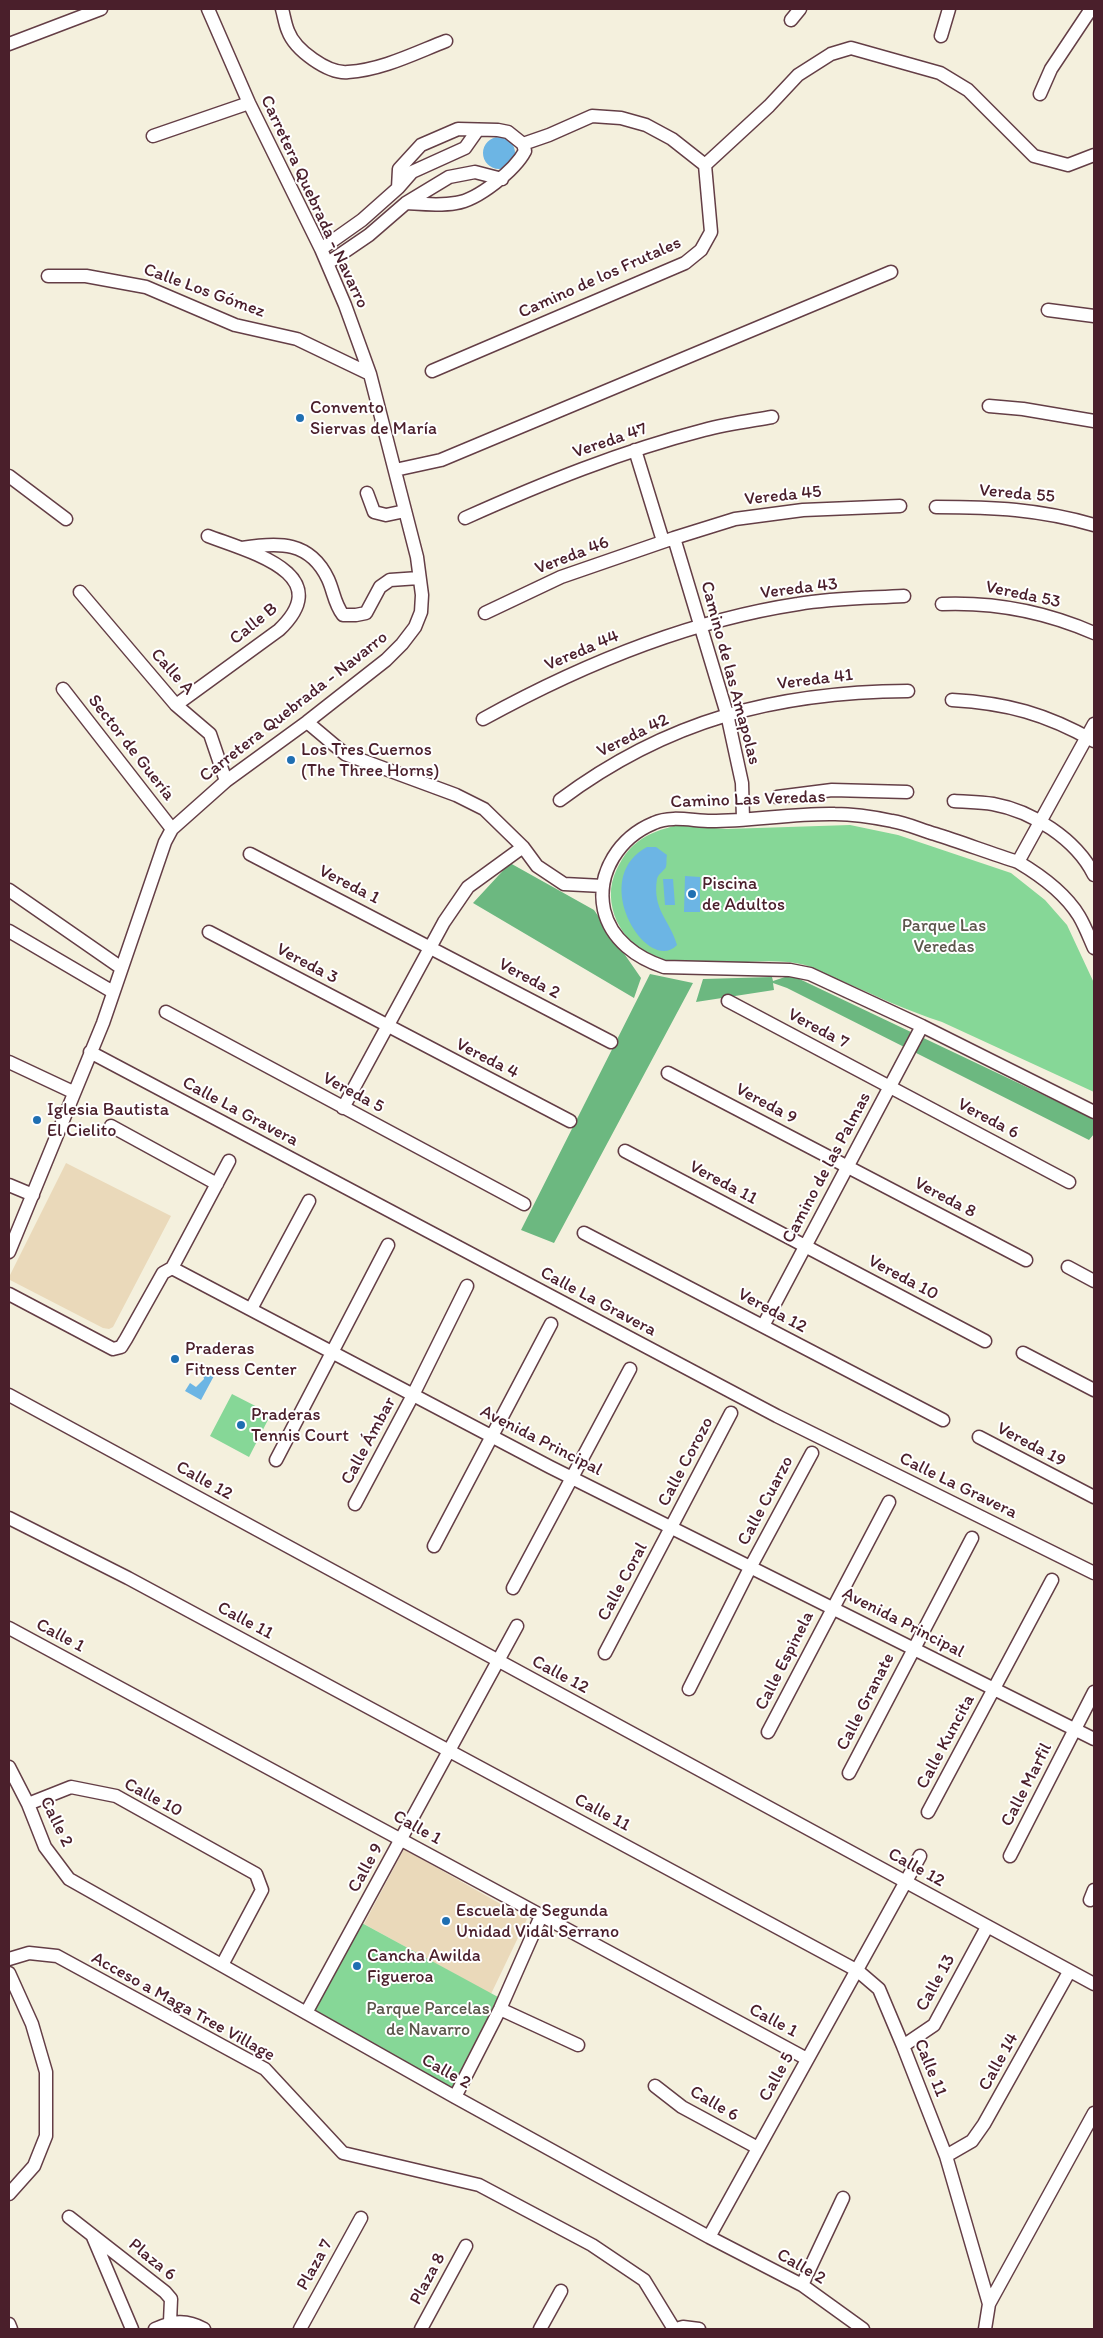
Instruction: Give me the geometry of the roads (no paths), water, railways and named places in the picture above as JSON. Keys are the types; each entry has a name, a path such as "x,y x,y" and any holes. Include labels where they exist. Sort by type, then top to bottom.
{"street":[{"path":"9,44 102,9"},
{"name":"Carretera Quebrada - Navarro","path":"9,1252 90,1052 113,992 164,842 172,829 226,781 307,722 386,660 415,627 422,612 420,578 370,374 328,263 248,103 208,9"},
{"path":"282,9 288,33 304,52 319,65 346,73 391,63 446,41"},
{"path":"791,20 800,9"},
{"path":"941,36 949,9"},
{"path":"1040,94 1050,69 1091,9"},
{"path":"523,144 592,116 621,118 646,125 672,139 705,165 769,106 798,75 831,54 851,48 940,73 968,90 1034,156 1068,165 1094,155"},
{"path":"153,136 248,103"},
{"path":"398,188 399,169 421,145 458,129 508,132 523,144 525,151 519,163 502,179 459,203 439,205 406,203"},
{"path":"321,249 362,220 398,188 412,172 465,148 477,131"},
{"name":"Camino de los Frutales","path":"432,371 685,263 701,250 711,232 712,219 705,165"},
{"path":"328,263 369,235 406,203 448,177 475,172 502,179"},
{"path":"395,470 441,460 892,272"},
{"name":"Calle Los Gómez","path":"48,276 86,276 146,287 235,325 297,339 370,374"},
{"path":"1048,310 1094,316"},
{"path":"989,406 1032,410 1094,421"},
{"name":"Vereda 47","path":"466,518 546,482 635,450 705,429 772,418"},
{"name":"Camino de las Amapolas","path":"635,450 700,625 727,714 742,783 743,819"},
{"path":"9,476 66,519"},
{"path":"367,493 374,512 386,515 405,511"},
{"name":"Vereda 45","path":"668,540 735,519 803,510 900,506"},
{"name":"Vereda 55","path":"936,507 997,507 1057,514 1094,525"},
{"name":"Calle B","path":"176,705 279,630 292,618 300,599 295,580 275,562 208,536"},
{"name":"Vereda 46","path":"485,613 560,577 668,540"},
{"path":"240,548 266,544 293,546 314,557 328,580 335,605 343,615 366,613 373,604 380,587 390,580 420,578"},
{"name":"Calle A","path":"80,592 176,705 210,734 226,781"},
{"name":"Vereda 43","path":"700,625 799,603 904,596"},
{"name":"Vereda 53","path":"942,604 979,603 1026,611 1074,624 1094,633"},
{"name":"Vereda 44","path":"482,720 536,690 617,653 700,625"},
{"name":"Sector de Guería","path":"63,689 172,829"},
{"name":"Vereda 41","path":"727,714 793,698 871,691 908,691"},
{"path":"952,700 989,702 1037,714 1091,739"},
{"name":"Vereda 42","path":"560,800 596,774 654,742 727,714"},
{"path":"307,722 345,754 456,795 484,809 522,847 537,866 564,884 603,886"},
{"path":"1018,862 1040,821 1091,739 1094,724"},
{"path":"777,797 832,790 907,792"},
{"path":"832,790 835,814"},
{"path":"954,801 994,804 1040,821 1059,832 1089,865 1094,875"},
{"name":"Camino Las Veredas","path":"1094,948 1078,915 1072,908 1053,887 1018,862 894,821 835,814 711,821 676,819 656,822 637,832 615,853 605,871 603,886 604,910 612,929 625,946 645,961 664,967 790,970 803,973 922,1026 1094,1112"},
{"path":"343,1108 432,948 444,922 468,887 522,847"},
{"name":"Vereda 1","path":"250,854 432,948"},
{"path":"9,890 120,967"},
{"path":"9,931 113,992"},
{"name":"Vereda 3","path":"209,932 388,1027"},
{"name":"Vereda 2","path":"432,948 610,1042"},
{"name":"Vereda 7","path":"728,1001 890,1087"},
{"name":"Vereda 5","path":"166,1012 524,1204"},
{"name":"Camino de las Palmas","path":"763,1326 922,1026"},
{"name":"Vereda 4","path":"388,1027 570,1121"},
{"name":"Calle La Gravera","path":"90,1052 777,1416 1094,1573"},
{"path":"9,1062 73,1092"},
{"name":"Vereda 9","path":"668,1073 848,1167"},
{"name":"Vereda 6","path":"890,1087 1069,1182"},
{"path":"111,1126 217,1184"},
{"name":"Vereda 11","path":"625,1151 805,1246"},
{"path":"9,1294 113,1349 121,1347 162,1273 172,1268 229,1160"},
{"name":"Vereda 8","path":"848,1167 1026,1260"},
{"path":"9,1185 33,1195"},
{"path":"251,1310 309,1201"},
{"name":"Vereda 12","path":"584,1233 944,1420"},
{"path":"276,1460 388,1245"},
{"name":"Vereda 10","path":"805,1246 984,1341"},
{"path":"1068,1267 1094,1281"},
{"name":"Avenida Principal","path":"172,1268 572,1477 1094,1740"},
{"name":"Calle Ámbar","path":"355,1504 413,1395 467,1286"},
{"path":"434,1546 550,1324"},
{"path":"1023,1352 1094,1390"},
{"path":"513,1588 630,1369"},
{"name":"Calle 12","path":"9,1395 1094,1984"},
{"name":"Calle Corozo","path":"671,1527 731,1413"},
{"name":"Vereda 19","path":"979,1437 1094,1497"},
{"name":"Calle Cuarzo","path":"689,1689 751,1566 812,1452"},
{"name":"Calle Espinela","path":"768,1732 832,1607 889,1502"},
{"name":"Calle 11","path":"9,1518 128,1578 858,1971 879,1988 903,2046 946,2156 989,2304"},
{"name":"Calle Coral","path":"605,1653 671,1527"},
{"name":"Calle Granate","path":"849,1773 972,1538"},
{"name":"Calle Kuncita","path":"928,1812 1052,1580"},
{"name":"Calle 9","path":"306,2012 402,1840 517,1626"},
{"name":"Calle 1","path":"9,1628 807,2059"},
{"name":"Calle Marfil","path":"1010,1856 1094,1692"},
{"name":"Calle 2","path":"9,1767 28,1804 45,1847 69,1880 455,2097 709,2237 802,2285 862,2329"},
{"name":"Calle 10","path":"28,1804 71,1787 116,1796 256,1874 262,1890 222,1965"},
{"name":"Calle 5","path":"709,2237 920,1856"},
{"path":"455,2097 500,2009 541,1916"},
{"name":"Calle 13","path":"903,2046 934,2025 987,1927"},
{"name":"Acceso a Maga Tree Village","path":"9,1959 29,1953 56,1956 265,2068 343,2153 479,2185 592,2245 644,2280 675,2329"},
{"name":"Calle 14","path":"946,2156 972,2141 984,2124 1069,1972"},
{"path":"9,1973 32,2024 46,2072 46,2136 34,2166 9,2194"},
{"path":"500,2009 578,2044"},
{"name":"Calle 6","path":"655,2086 682,2106 758,2148"},
{"path":"985,2329 989,2304 1094,2112"},
{"path":"802,2285 843,2198"},
{"name":"Plaza 6","path":"69,2217 166,2292 171,2299 170,2322"},
{"name":"Plaza 7","path":"300,2329 362,2218"},
{"name":"Plaza 6","path":"92,2234 132,2329"},
{"name":"Plaza 8","path":"421,2329 466,2246"},
{"path":"540,2329 561,2291"},
{"path":"156,2329 170,2322 194,2324 204,2329"},
{"path":"9,2324 11,2329"},
{"path":"675,2329 683,2327 699,2329"}],"water":[{"path":"499,137 505,138 510,142 514,147 514,159 510,164 505,168 499,169 493,168 488,164 484,159 483,153 484,147 488,142 493,138"},
{"path":"647,847 656,847 667,855 666,867 657,879 657,899 677,945 665,951 652,947 639,936 629,920 622,900 622,880 630,862"},
{"name":"Piscina de Adultos","path":"685,876 700,877 700,912 684,912"},
{"path":"663,879 673,879 675,905 665,905"},
{"path":"206,1369 215,1374 201,1400 185,1391 190,1383 196,1387 204,1379 203,1374"}],"place":[{"name":"Convento Siervas de María","path":"300,418"},
{"name":"Los Tres Cuernos (The Three Horns)","path":"291,760"},
{"name":"Piscina de Adultos","path":"692,894"},
{"name":"Iglesia Bautista El Cielito","path":"37,1120"},
{"name":"Praderas Fitness Center","path":"175,1359"},
{"name":"Praderas Tennis Court","path":"241,1425"},
{"name":"Escuela de Segunda Unidad Vidal Serrano","path":"446,1921"},
{"name":"Cancha Awilda Figueroa","path":"357,1966"}],"park label":[{"name":"Parque Las Veredas","path":"944,936"},
{"name":"Parque Parcelas de Navarro","path":"428,2019"}]}
